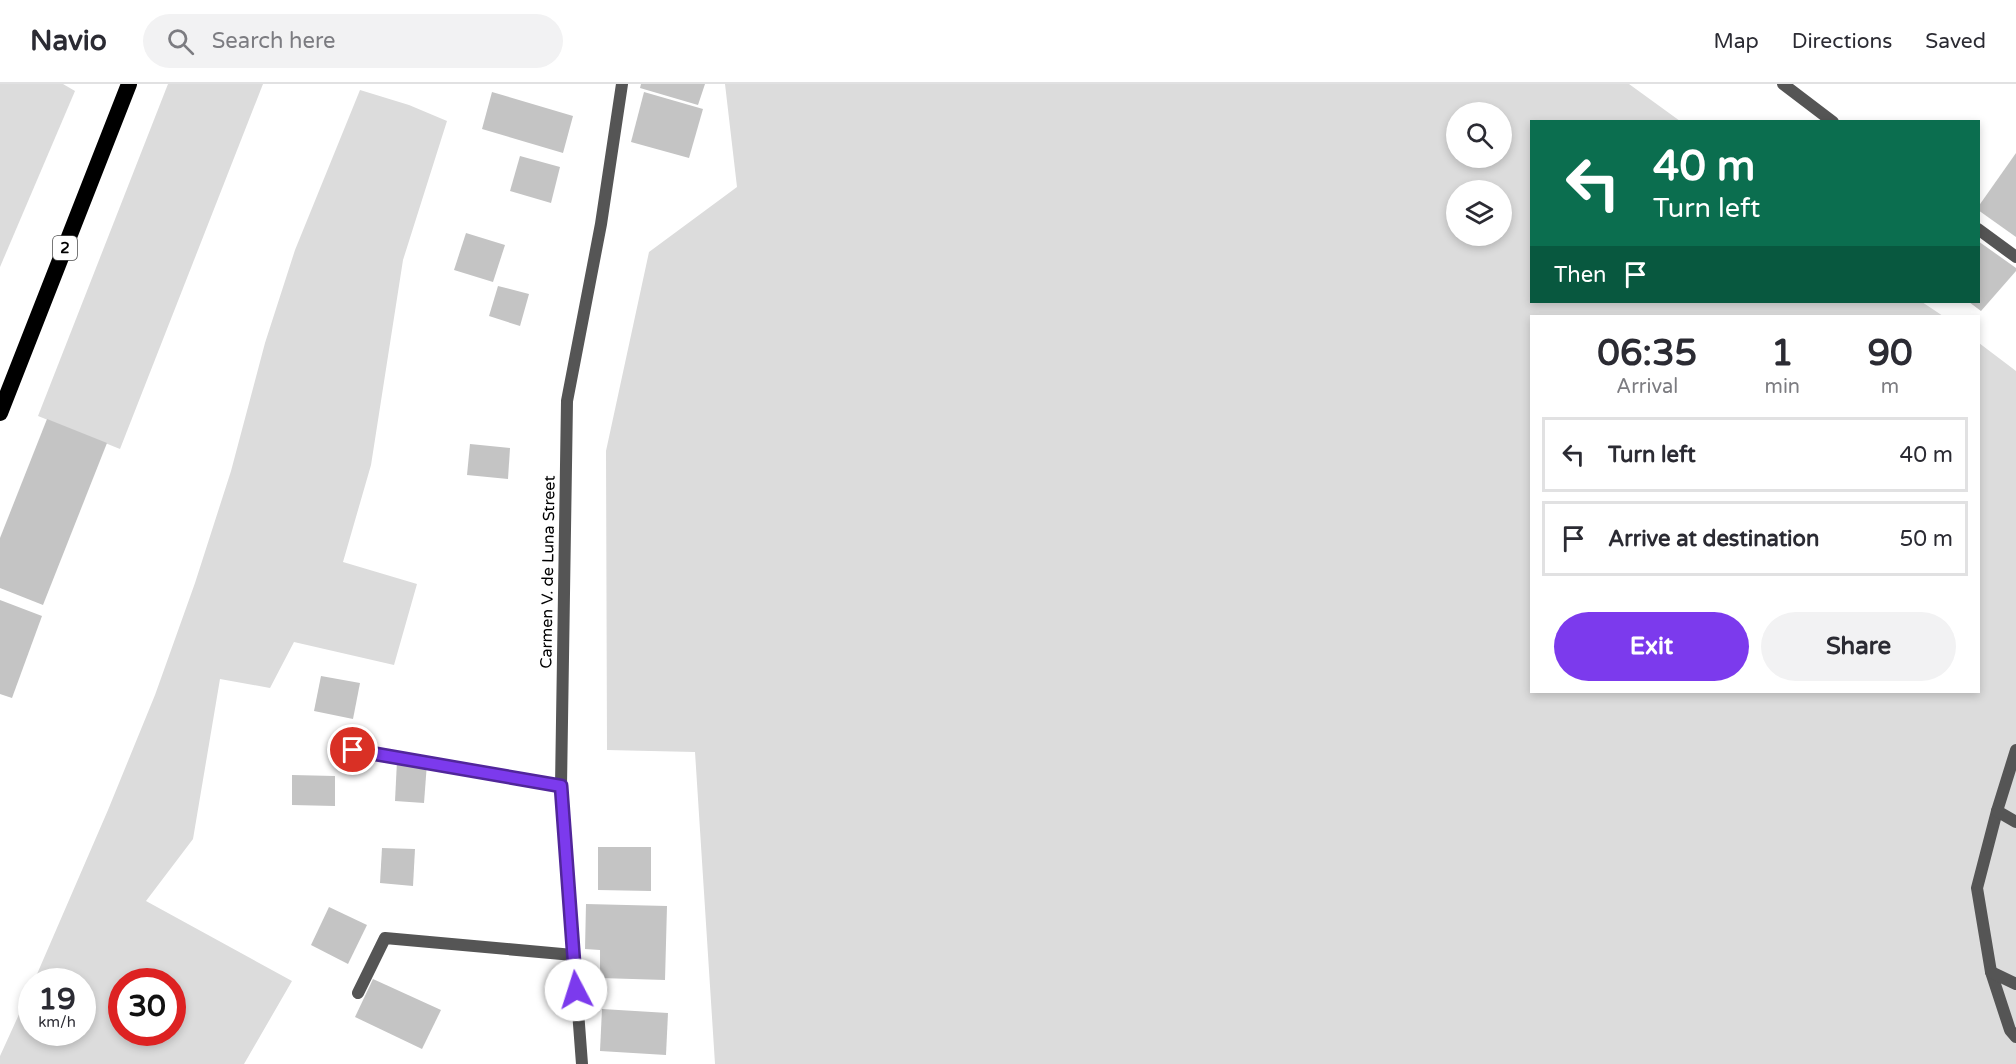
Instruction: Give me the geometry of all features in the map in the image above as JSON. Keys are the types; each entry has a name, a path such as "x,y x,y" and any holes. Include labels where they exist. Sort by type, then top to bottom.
{"highway":[{"name":"2","path":"0,413 129,84"}],"street":[{"name":"Carmen V. de Luna Street","path":"582,1064 561,786 567,401 601,224 622,84"},
{"path":"1783,84 1830,120"},
{"path":"1980,230 2016,257"},
{"path":"353,750 561,786"},
{"path":"2014,1033 1991,972 1977,888 1997,810 2016,750"},
{"path":"1997,810 2016,822"},
{"path":"358,993 385,938 573,955"},
{"path":"1991,972 2016,984"}],"shaded area":[{"path":"0,84 63,84 75,91 0,267"},
{"path":"168,84 263,84 120,449 38,416"},
{"path":"725,84 1629,84 1679,120 1530,120 1530,303 1924,303 1942,315 1530,315 1530,693 1980,693 1980,344 2016,371 2016,1064 715,1064 695,752 607,750 606,451 649,252 737,187"},
{"path":"360,90 409,105 447,121 403,260 371,465 343,562 417,584 394,665 294,642 270,688 220,679 193,839 146,901 292,981 244,1064 0,1064 0,1056 18,1017 18,1046 96,1046 96,968 40,968 155,695 195,583 231,471 265,343 295,250"}],"building":[{"path":"641,84 705,84 698,105 640,88"},
{"path":"492,92 573,116 563,153 482,129"},
{"path":"644,92 703,109 689,158 631,142"},
{"path":"2016,153 2016,237 1980,211 1980,204"},
{"path":"520,156 560,167 551,203 510,191"},
{"path":"466,233 505,245 493,282 454,270"},
{"path":"1980,242 2016,268 2016,271 1981,311 1970,303 1980,303"},
{"path":"498,286 529,294 520,326 489,316"},
{"path":"47,419 107,443 43,605 0,588 0,538"},
{"path":"470,444 510,448 508,479 467,475"},
{"path":"0,600 42,616 12,698 0,694"},
{"path":"321,676 360,683 353,719 314,711"},
{"path":"397,761 427,763 424,803 395,801"},
{"path":"292,775 335,776 335,806 292,805"},
{"path":"598,847 651,847 651,891 598,890"},
{"path":"382,848 415,849 413,886 380,883"},
{"path":"586,904 667,906 665,980 600,978 600,950 585,949"},
{"path":"329,907 367,925 348,964 311,945"},
{"path":"373,979 441,1010 422,1049 355,1017"},
{"path":"602,1009 668,1013 666,1055 600,1051"}],"route":[{"path":"353,750 561,786 576,990"}]}
